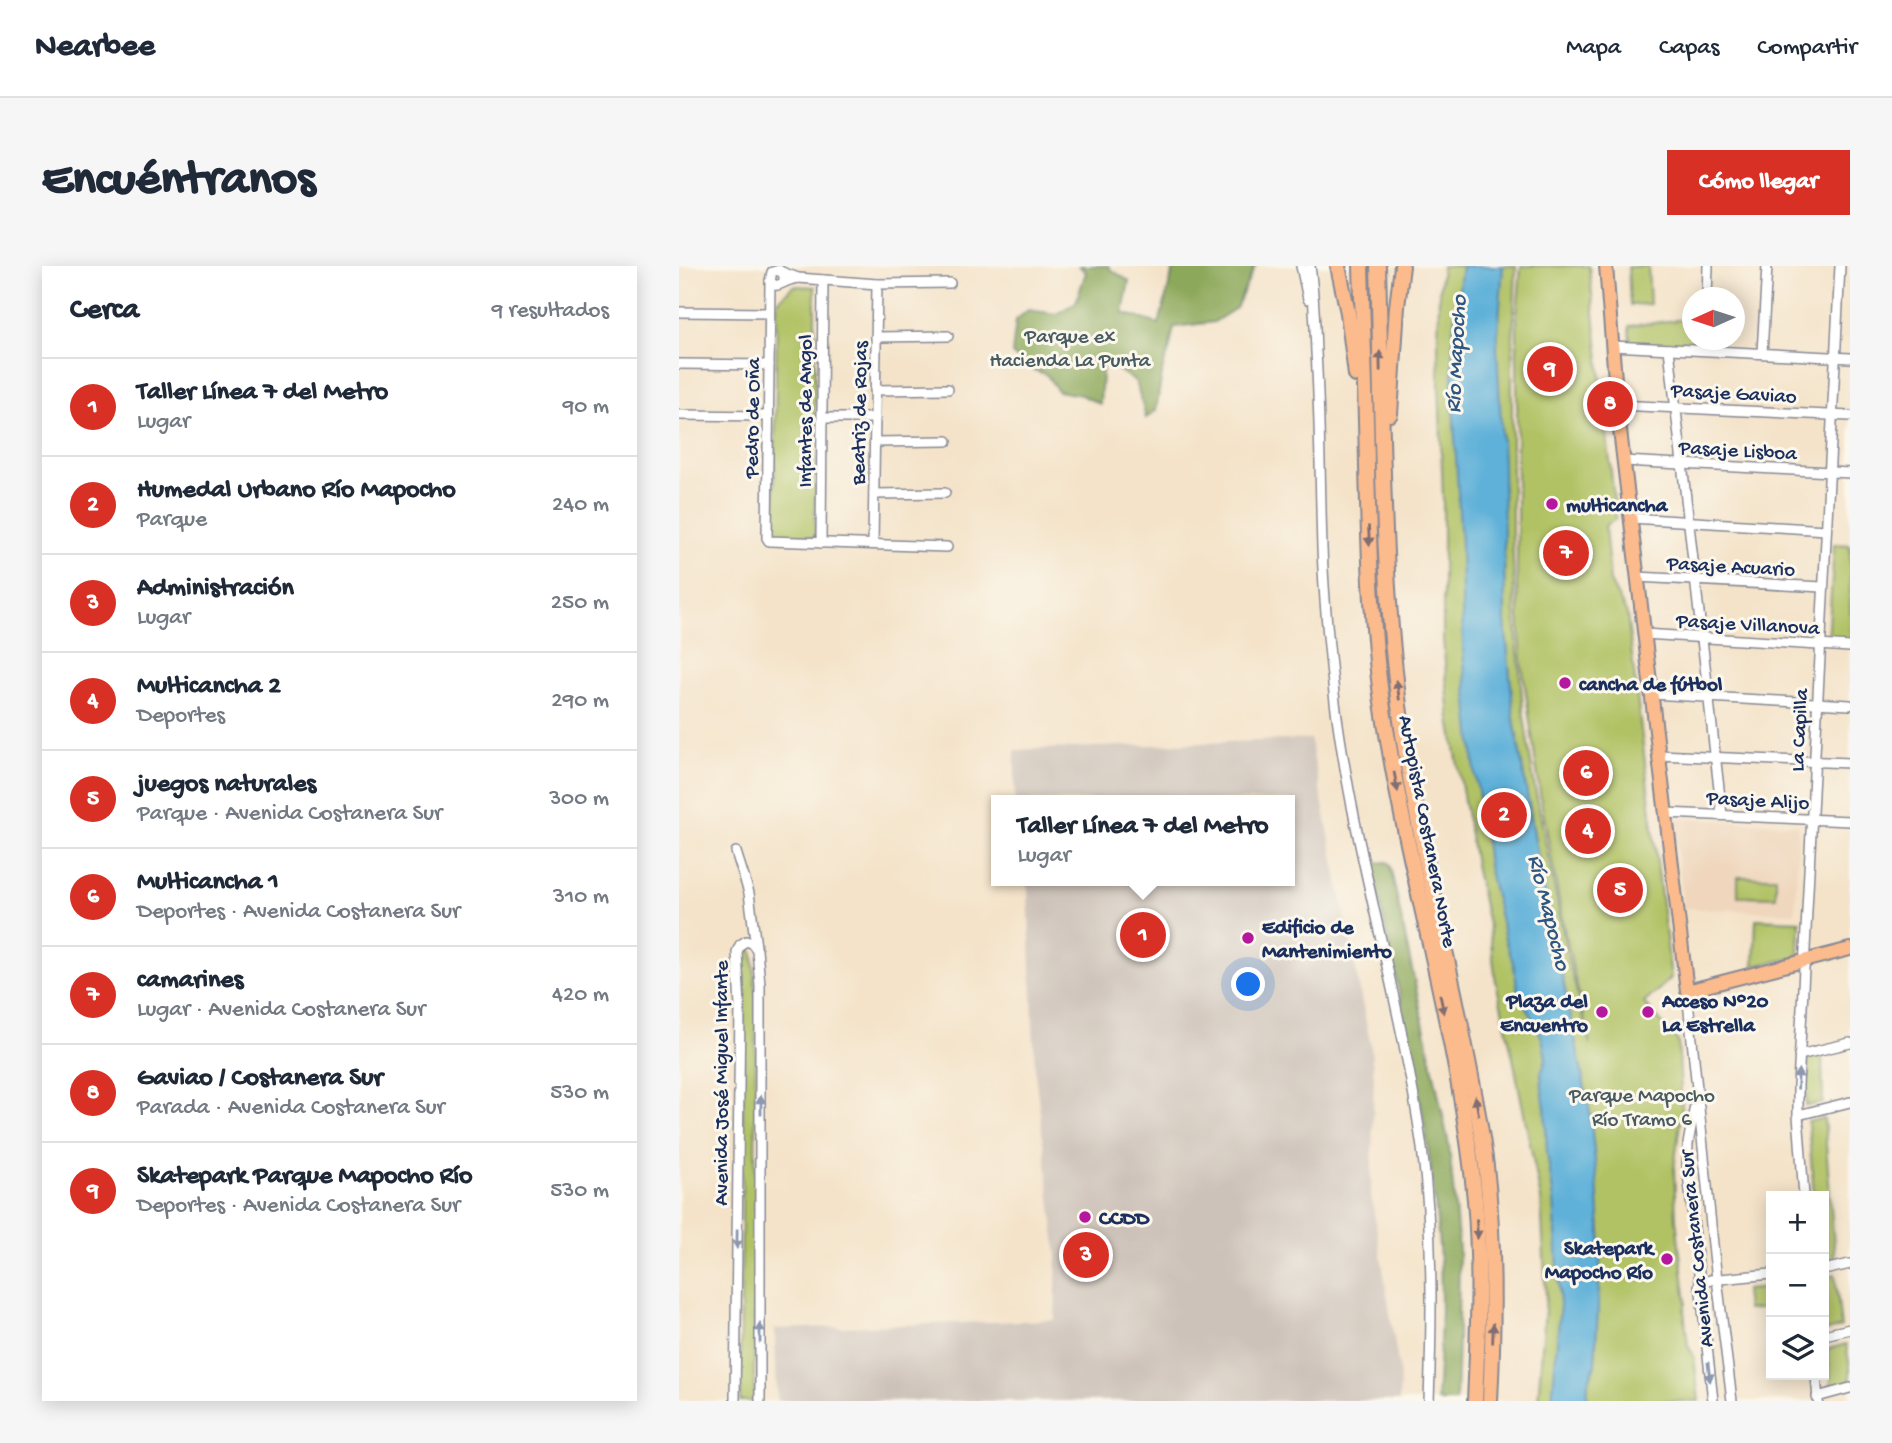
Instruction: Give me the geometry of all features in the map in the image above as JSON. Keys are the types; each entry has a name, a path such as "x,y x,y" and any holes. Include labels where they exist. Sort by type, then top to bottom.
{"highway":[{"path":"1338,266 1352,340 1367,467"},
{"name":"Autopista Costanera Norte","path":"1361,266 1372,601 1383,703 1400,806 1457,1076 1475,1201 1479,1278 1475,1401"},
{"name":"Autopista Costanera Norte","path":"1378,266 1383,478 1394,665 1405,747 1471,1072 1486,1164 1494,1317 1490,1401"},
{"path":"1383,478 1402,266"}],"main road":[{"name":"Avenida Costanera Sur","path":"1606,266 1623,461 1687,991"},
{"path":"1687,991 1850,949"}],"street":[{"path":"1301,266 1315,335"},
{"path":"1310,266 1322,551 1335,702 1351,802 1407,1065 1421,1147 1431,1282 1429,1401"},
{"path":"1707,287 1708,266"},
{"path":"1762,353 1767,266"},
{"name":"La Capilla","path":"1804,1191 1798,1115 1800,1055 1840,266"},
{"path":"776,275 877,284 950,283"},
{"name":"Pedro de Oña","path":"776,275 770,295 769,313 767,538 769,541 821,543"},
{"name":"Infantes de Angol","path":"821,543 823,280"},
{"name":"Beatriz de Rojas","path":"873,544 877,284"},
{"path":"679,312 769,313"},
{"path":"876,337 948,336"},
{"path":"1612,345 1682,349"},
{"path":"1669,348 1722,815"},
{"path":"1704,350 1850,358"},
{"path":"679,364 769,365"},
{"path":"875,390 948,389"},
{"name":"Pasaje Gaviao","path":"1617,405 1850,416"},
{"path":"679,415 768,416"},
{"path":"822,418 875,418"},
{"path":"875,442 947,442"},
{"name":"Pasaje Lisboa","path":"1623,461 1850,473"},
{"path":"874,494 946,493"},
{"path":"1631,518 1826,530"},
{"path":"821,543 947,547"},
{"name":"Pasaje Acuario","path":"1637,577 1823,587"},
{"name":"Pasaje Villanova","path":"1644,634 1850,647"},
{"path":"1651,694 1850,705"},
{"path":"1658,755 1850,763"},
{"name":"Pasaje Alijo","path":"1665,813 1850,821"},
{"path":"736,852 749,893 756,947"},
{"name":"Avenida José Miguel Infante","path":"735,1401 740,1007 737,953 745,941 756,947 761,1005 760,1401"},
{"name":"Avenida Costanera Sur","path":"1687,991 1717,1279 1733,1401"},
{"path":"1800,1055 1850,1044"},
{"name":"Avenida Costanera Sur","path":"1698,1093 1687,1164 1713,1401"},
{"path":"1798,1115 1850,1102"},
{"path":"1829,1269 1850,1264"},
{"path":"1699,1286 1708,1280 1766,1274"},
{"path":"1829,1334 1850,1329"},
{"path":"1816,1380 1818,1399 1850,1388"}],"shaded area":[{"path":"1310,739 1371,1047 1374,1079 1371,1194 1400,1376 1399,1401 777,1401 775,1329 1055,1320 1057,1256 1035,1072 1027,886 1295,886 1295,795 1015,795 1015,750"},
{"path":"1673,818 1799,825 1795,913 1684,908"}],"green space":[{"name":"Parque ex Hacienda La Punta","path":"1079,266 1109,266 1129,281 1123,313 1159,324 1174,266 1255,266 1236,308 1214,322 1174,327 1163,367 1156,410 1146,418 1136,382 1103,360 1100,404 1081,395 1058,391 1046,374 1030,369 1012,354 1016,320 1028,310 1057,314 1076,302 1086,272"},
{"name":"Parque Mapocho Río Tramo 6","path":"1442,266 1516,266 1512,362 1512,531 1523,710 1534,783 1568,959 1590,1044 1565,933 1541,800 1522,665 1517,584 1517,316 1521,266 1589,266 1616,519 1605,526 1610,582 1627,614 1671,978 1644,1003 1678,1041 1682,1108 1674,1169 1676,1219 1688,1346 1694,1356 1699,1401 1538,1401 1546,1296 1541,1199 1496,982 1489,928 1476,870 1450,719 1446,675 1443,639 1443,500 1438,353"},
{"path":"1648,266 1650,304 1630,305 1628,267"},
{"path":"793,286 815,287 815,537 779,535 774,532 777,302"},
{"path":"1682,319 1682,346 1630,344 1629,326"},
{"path":"1834,544 1850,545 1850,642 1828,641"},
{"path":"1387,862 1390,865 1449,1145 1459,1250 1456,1401 1437,1401 1441,1285 1435,1199 1421,1104 1373,870 1376,863"},
{"path":"1738,877 1776,877 1776,897 1738,896"},
{"path":"1756,919 1800,921 1799,957 1754,966"},
{"path":"746,947 751,949 753,954 756,1000 754,1401 740,1401 744,983 742,951"},
{"path":"1822,1053 1823,1103 1806,1106 1808,1057"},
{"path":"1824,1118 1835,1259 1829,1261 1829,1191 1814,1191 1808,1122"},
{"path":"1835,1274 1841,1327 1829,1331 1829,1317 1829,1276"},
{"path":"1766,1288 1766,1308 1747,1310 1745,1290"},
{"path":"1846,1344 1850,1386 1832,1391 1829,1349"}],"water":[{"name":"Río Mapocho","path":"1462,266 1503,266 1497,347 1503,462 1505,620 1514,719 1537,851 1590,1113 1597,1179 1601,1247 1595,1365 1588,1383 1587,1401 1552,1401 1560,1305 1554,1200 1547,1153 1541,1073 1546,1059 1542,1038 1518,991 1513,962 1506,943 1488,866 1475,774 1463,653 1461,547 1452,386 1453,332"}],"place":[{"name":"Skatepark Parque Mapocho Río","path":"1550,369"},
{"name":"Gaviao / Costanera Sur","path":"1610,404"},
{"name":"multicancha","path":"1552,504"},
{"name":"camarines","path":"1566,553"},
{"name":"cancha de fútbol","path":"1565,683"},
{"name":"Multicancha 1","path":"1586,773"},
{"name":"Humedal Urbano Río Mapocho","path":"1504,815"},
{"name":"Multicancha 2","path":"1588,831"},
{"name":"juegos naturales","path":"1620,890"},
{"name":"Taller Línea 7 del Metro","path":"1143,935"},
{"name":"Edificio de Mantenimiento","path":"1248,938"},
{"name":"Plaza del Encuentro","path":"1602,1012"},
{"name":"Acceso N°20 La Estrella","path":"1648,1012"},
{"name":"CCDD","path":"1085,1217"},
{"name":"Administración","path":"1086,1255"},
{"name":"Skatepark Mapocho Río","path":"1667,1259"}]}
